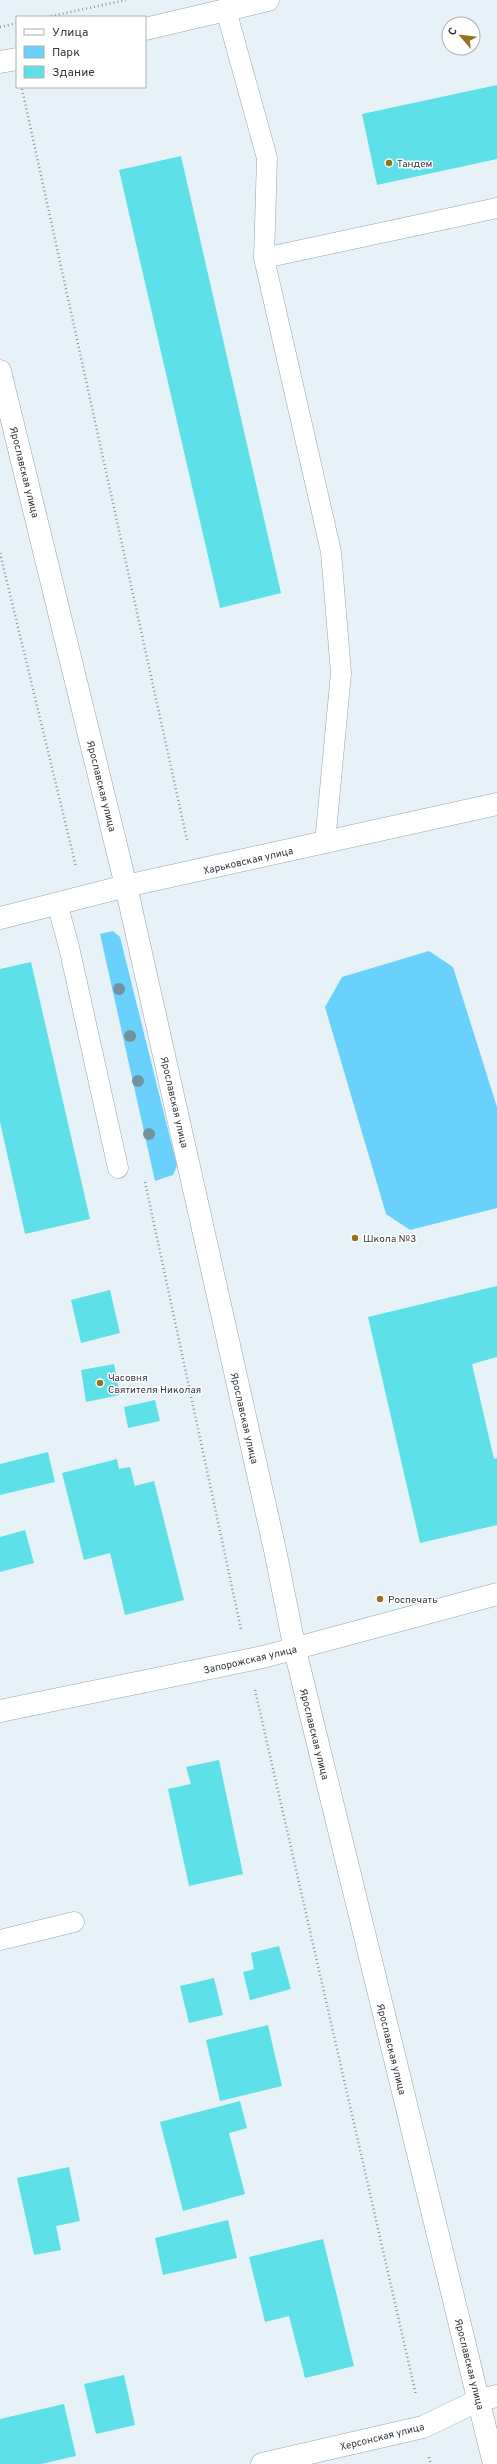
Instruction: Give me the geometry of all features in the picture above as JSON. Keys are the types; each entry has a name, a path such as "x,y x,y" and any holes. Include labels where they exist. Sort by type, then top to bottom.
{"street":[{"path":"146,29 268,0"},
{"path":"0,62 16,59"},
{"name":"Ярославская улица","path":"0,371 126,886 275,1550 295,1650 488,2398 494,2464"},
{"name":"Харьковская улица","path":"0,918 126,886 497,804"},
{"name":"Запорожская улица","path":"0,1711 248,1661 295,1650 497,1594"},
{"name":"Херсонская улица","path":"262,2464 423,2427 488,2398"}],"lane":[{"path":"226,10 267,158 264,258 331,552 342,673 325,843"},
{"path":"264,258 497,208"},
{"path":"57,903 69,947 118,1168"},
{"path":"0,1940 74,1922"}],"path":[{"path":"52,16 126,0"},
{"path":"0,27 16,24"},
{"path":"22,88 194,872"},
{"path":"0,552 83,897"},
{"path":"145,1181 248,1661 431,2464"}],"green space":[{"path":"113,931 120,937 177,1166 173,1175 155,1181 100,934"},
{"path":"429,951 453,967 497,1107 497,1208 410,1230 386,1214 325,1007 342,977"}],"building":[{"path":"497,85 497,159 377,185 362,114"},
{"path":"181,156 281,593 220,608 119,170"},
{"path":"31,962 90,1219 25,1234 0,1122 0,969"},
{"path":"497,1286 497,1357 472,1364 494,1459 497,1458 497,1525 420,1543 368,1317"},
{"path":"110,1290 120,1333 81,1343 71,1300"},
{"name":"Часовня Святителя Николая","path":"114,1364 120,1395 86,1402 81,1370"},
{"path":"155,1400 160,1421 128,1428 124,1407"},
{"path":"48,1452 55,1482 0,1495 0,1464"},
{"path":"117,1459 119,1469 130,1467 135,1486 154,1481 184,1600 125,1615 110,1553 84,1560 62,1473"},
{"path":"25,1530 34,1563 0,1572 0,1537"},
{"path":"219,1760 243,1874 189,1886 168,1789 191,1784 186,1767"},
{"path":"279,1946 291,1989 250,2000 243,1972 254,1969 251,1953"},
{"path":"214,1978 223,2015 189,2023 180,1986"},
{"path":"268,2025 282,2086 220,2101 206,2040"},
{"path":"240,2101 247,2128 229,2133 245,2194 183,2211 160,2122"},
{"path":"69,2167 80,2221 56,2226 61,2250 34,2255 17,2178"},
{"path":"228,2220 237,2258 163,2275 155,2238"},
{"path":"323,2239 354,2366 305,2378 289,2316 265,2322 249,2257"},
{"path":"124,2375 135,2425 96,2434 84,2384"},
{"path":"64,2404 76,2456 41,2464 0,2464 0,2419"}],"place":[{"name":"Тандем","path":"389,163"},
{"name":"Школа №3","path":"355,1238"},
{"name":"Часовня Святителя Николая","path":"100,1383"},
{"name":"Роспечать","path":"380,1599"}]}
